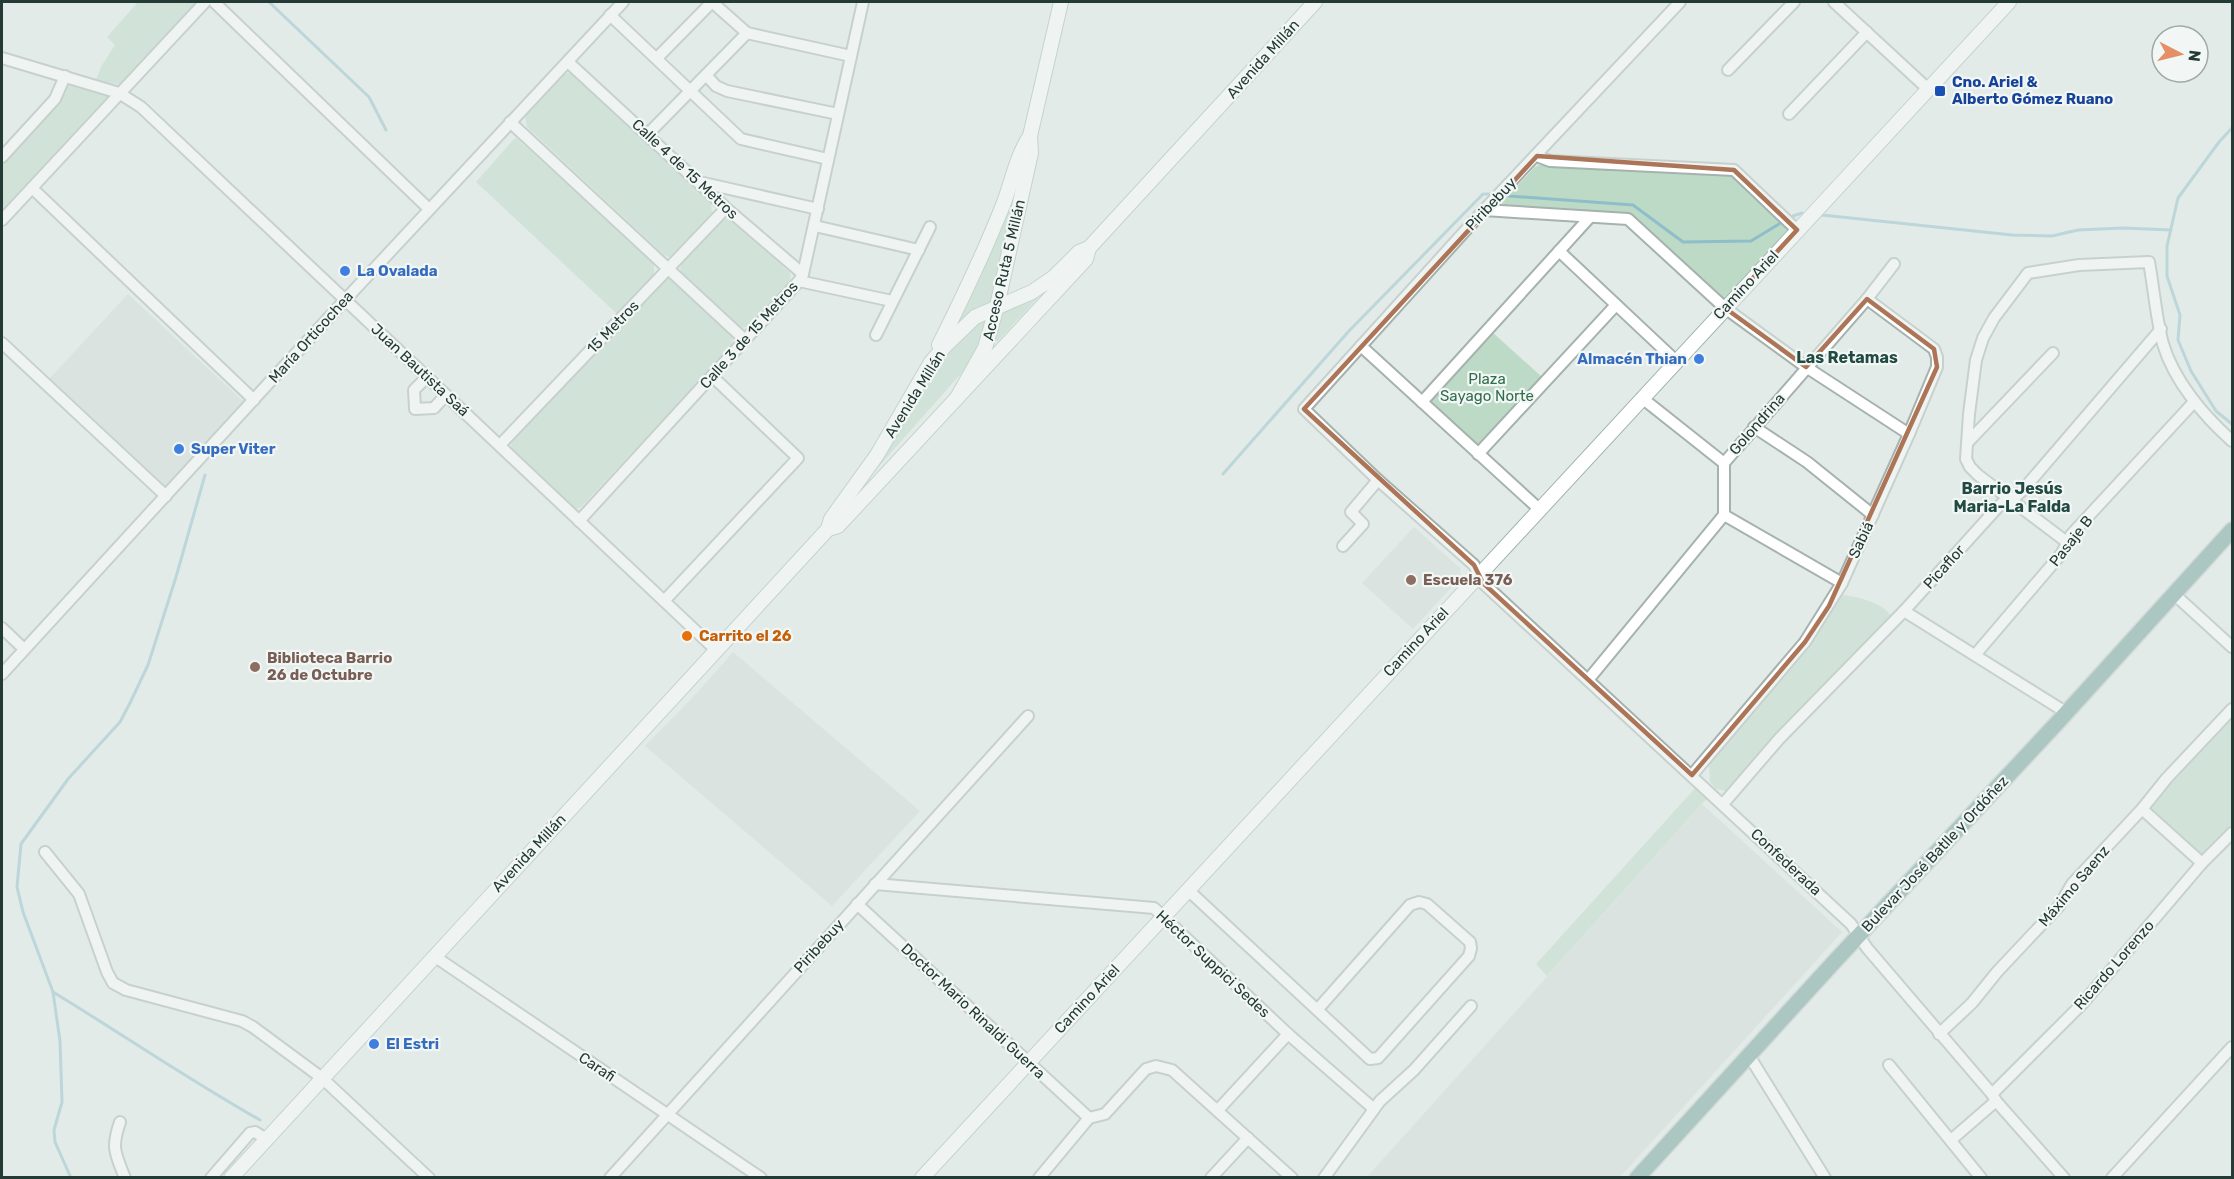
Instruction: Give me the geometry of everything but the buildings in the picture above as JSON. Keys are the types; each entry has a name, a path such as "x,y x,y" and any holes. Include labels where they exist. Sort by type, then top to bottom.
{"main road":[{"name":"Bulevar José Batlle y Ordóñez","path":"1637,1178 1748,1054 2067,713 2232,530"}],"street":[{"path":"2,220 205,2"},
{"path":"214,2 429,209"},
{"name":"María Orticochea","path":"2,674 429,209 623,2"},
{"path":"657,58 712,2 747,33 851,56"},
{"name":"Calle 3 de 15 Metros","path":"579,521 801,278 815,226 863,2"},
{"name":"Acceso Ruta 5 Millán","path":"957,398 985,348 997,306 1031,153 1030,136 1061,2"},
{"name":"Avenida Millán","path":"231,1178 828,529 831,519 877,455 931,362 959,330 975,317 1032,292 1054,278 1079,252 1089,248 1315,2"},
{"name":"Piribebuy","path":"1304,409 1484,210 1680,2"},
{"path":"1728,70 1794,2"},
{"path":"1834,2 1928,89"},
{"name":"Camino Ariel","path":"922,1178 2009,2"},
{"path":"610,15 741,139 828,159"},
{"path":"1789,114 1867,32"},
{"path":"648,134 747,33"},
{"name":"Juan Bautista Saá","path":"2,58 119,93 141,107 717,651"},
{"name":"Calle 4 de 15 Metros","path":"568,62 801,278"},
{"path":"706,75 716,86 727,91 838,114"},
{"path":"2,157 56,99 65,76"},
{"path":"510,122 745,340"},
{"name":"Acceso Ruta 5 Millán","path":"931,362 974,273 1004,203 1022,149 1030,136"},
{"path":"1537,156 1550,161 1734,170 1797,230"},
{"path":"698,182 818,209"},
{"path":"32,188 254,400"},
{"name":"15 Metros","path":"500,445 726,208"},
{"path":"1484,210 1623,219 1632,222 1725,308 1806,367 1910,434"},
{"path":"1422,402 1590,217"},
{"path":"815,226 919,250"},
{"path":"876,335 930,227"},
{"name":"Avenida Millán","path":"828,529 838,526 957,398 1086,259 1089,248"},
{"path":"1559,251 1676,361"},
{"path":"2068,543 1970,467 1966,459 1975,371 1983,338 1994,318 2028,273 2079,265 2149,262 2163,344 2170,360 2194,402 2206,417 2232,441"},
{"name":"Golondrina","path":"1724,515 1724,463 1867,299 1894,264"},
{"path":"801,278 892,301"},
{"name":"Sabiá","path":"1692,775 1805,642 1842,583 1910,434 1937,367 1934,349 1867,299"},
{"path":"1478,454 1616,305"},
{"name":"Picaflor","path":"1723,804 1779,740 1904,611 2008,498 2014,498 2022,491 2161,329"},
{"path":"2,343 166,496"},
{"path":"1361,346 1539,509"},
{"path":"1968,442 2053,353"},
{"path":"664,601 798,458 711,376"},
{"path":"427,377 414,390 415,409 434,408 446,395"},
{"path":"1641,399 1724,463"},
{"name":"Pasaje B","path":"1976,656 2062,553 2071,535 2194,402"},
{"name":"Confederada","path":"1304,409 1378,480 1474,565 1483,583 1851,924 1867,948 1939,1034 2064,1178"},
{"path":"1754,427 1807,462 1873,515"},
{"path":"1343,546 1364,524 1351,512 1378,480"},
{"path":"1588,680 1724,515 1842,583"},
{"path":"2174,594 2232,647"},
{"path":"1904,611 2067,713"},
{"path":"2,628 24,649"},
{"name":"Máximo Saenz","path":"1939,1034 1972,1003 1997,972 2059,906 2073,884 2232,709"},
{"name":"Piribebuy","path":"610,1178 1028,716"},
{"path":"2142,808 2202,863"},
{"name":"Ricardo Lorenzo","path":"1951,1140 2082,1004 2202,863 2232,833"},
{"path":"45,852 80,894 107,972 113,983 146,996 242,1021 267,1036 322,1078 429,1178"},
{"name":"Héctor Suppici Sedes","path":"875,884 1154,908 1288,1034 1374,1110"},
{"path":"1188,890 1317,1010 1370,1059 1378,1058 1469,956 1470,942 1427,904 1419,902 1410,905 1317,1010"},
{"name":"Doctor Mario Rinaldi Guerra","path":"857,904 1089,1118"},
{"name":"Carafi","path":"434,956 761,1178"},
{"path":"1324,1178 1380,1101 1414,1070 1471,1006"},
{"path":"1218,1110 1288,1034"},
{"path":"2112,1178 2232,1047"},
{"path":"1748,1054 1822,1176"},
{"path":"1889,1065 1981,1178"},
{"path":"1039,1178 1089,1118 1105,1114 1146,1069 1159,1067 1172,1070 1292,1178"},
{"path":"120,1122 114,1139 114,1153 125,1178"},
{"path":"211,1178 250,1133 255,1132 266,1139"},
{"path":"1211,1178 1248,1138"}],"highlighted area":[{"path":"1537,156 1734,170 1797,230 1725,308 1806,367 1867,299 1934,349 1937,367 1829,606 1805,642 1692,775 1483,583 1474,565 1304,409"}],"shaded area":[{"path":"128,294 245,403 165,488 49,379"},
{"name":"Escuela 376","path":"1414,527 1460,568 1461,577 1413,629 1362,583"},
{"path":"733,652 920,811 832,906 645,746"},
{"path":"1702,804 1842,932 1620,1177 1366,1178"}],"green space":[{"path":"138,2 199,2 121,85 96,80 102,65 115,45 107,37"},
{"path":"563,74 574,74 711,199 712,215 669,257 664,255 527,127 525,116"},
{"path":"70,83 108,93 109,100 2,216 2,161"},
{"path":"516,138 654,263 654,274 616,313 476,182"},
{"path":"1023,159 991,303 952,332"},
{"path":"1539,165 1729,173 1786,225 1787,231 1724,299 1635,219 1505,207 1502,204 1504,200"},
{"path":"723,219 732,219 737,222 790,273 791,284 751,326 740,328 680,270 682,260"},
{"path":"665,278 671,278 733,333 732,346 581,507 575,509 513,451 512,441"},
{"path":"1047,288 998,341 992,340 999,309"},
{"path":"989,314 980,344 966,368 865,482 949,347"},
{"name":"Plaza Sayago Norte","path":"1491,331 1543,378 1481,445 1478,445 1431,402 1431,397"},
{"path":"1844,595 1877,604 1888,611 1891,616 1835,673 1730,788 1726,791 1716,789 1710,782 1709,762"},
{"path":"2232,712 2232,827 2205,856 2202,856 2150,807"},
{"path":"1698,785 1709,796 1547,976 1536,964"}],"waterway":[{"path":"269,2 369,97 386,130"},
{"path":"2232,128 2178,198 2167,246 2167,276 2180,315 2178,340 2191,371 2216,411 2232,424"},
{"path":"1223,474 1348,332 1483,194 1490,194"},
{"path":"1509,196 1633,205 1683,242 1751,241 1779,224"},
{"path":"1793,216 1802,213"},
{"path":"1822,215 2012,235 2052,236 2078,230 2123,228 2171,230"},
{"path":"71,1178 55,1142 54,1130 62,1102 60,1041 53,992 23,912 17,887 21,844 68,779 120,722 130,703 148,665 205,475"},
{"path":"53,992 260,1120"}],"place":[{"name":"Cno. Ariel & Alberto Gómez Ruano","path":"1940,91"},
{"name":"La Ovalada","path":"345,271"},
{"name":"Almacén Thian","path":"1699,359"},
{"name":"Super Viter","path":"179,449"},
{"name":"Escuela 376","path":"1411,580"},
{"name":"Carrito el 26","path":"687,636"},
{"name":"Biblioteca Barrio 26 de Octubre","path":"255,667"},
{"name":"El Estri","path":"374,1044"}],"district":[{"name":"Las Retamas","path":"1847,357"},
{"name":"Barrio Jesús Maria-La Falda","path":"2012,497"}]}
